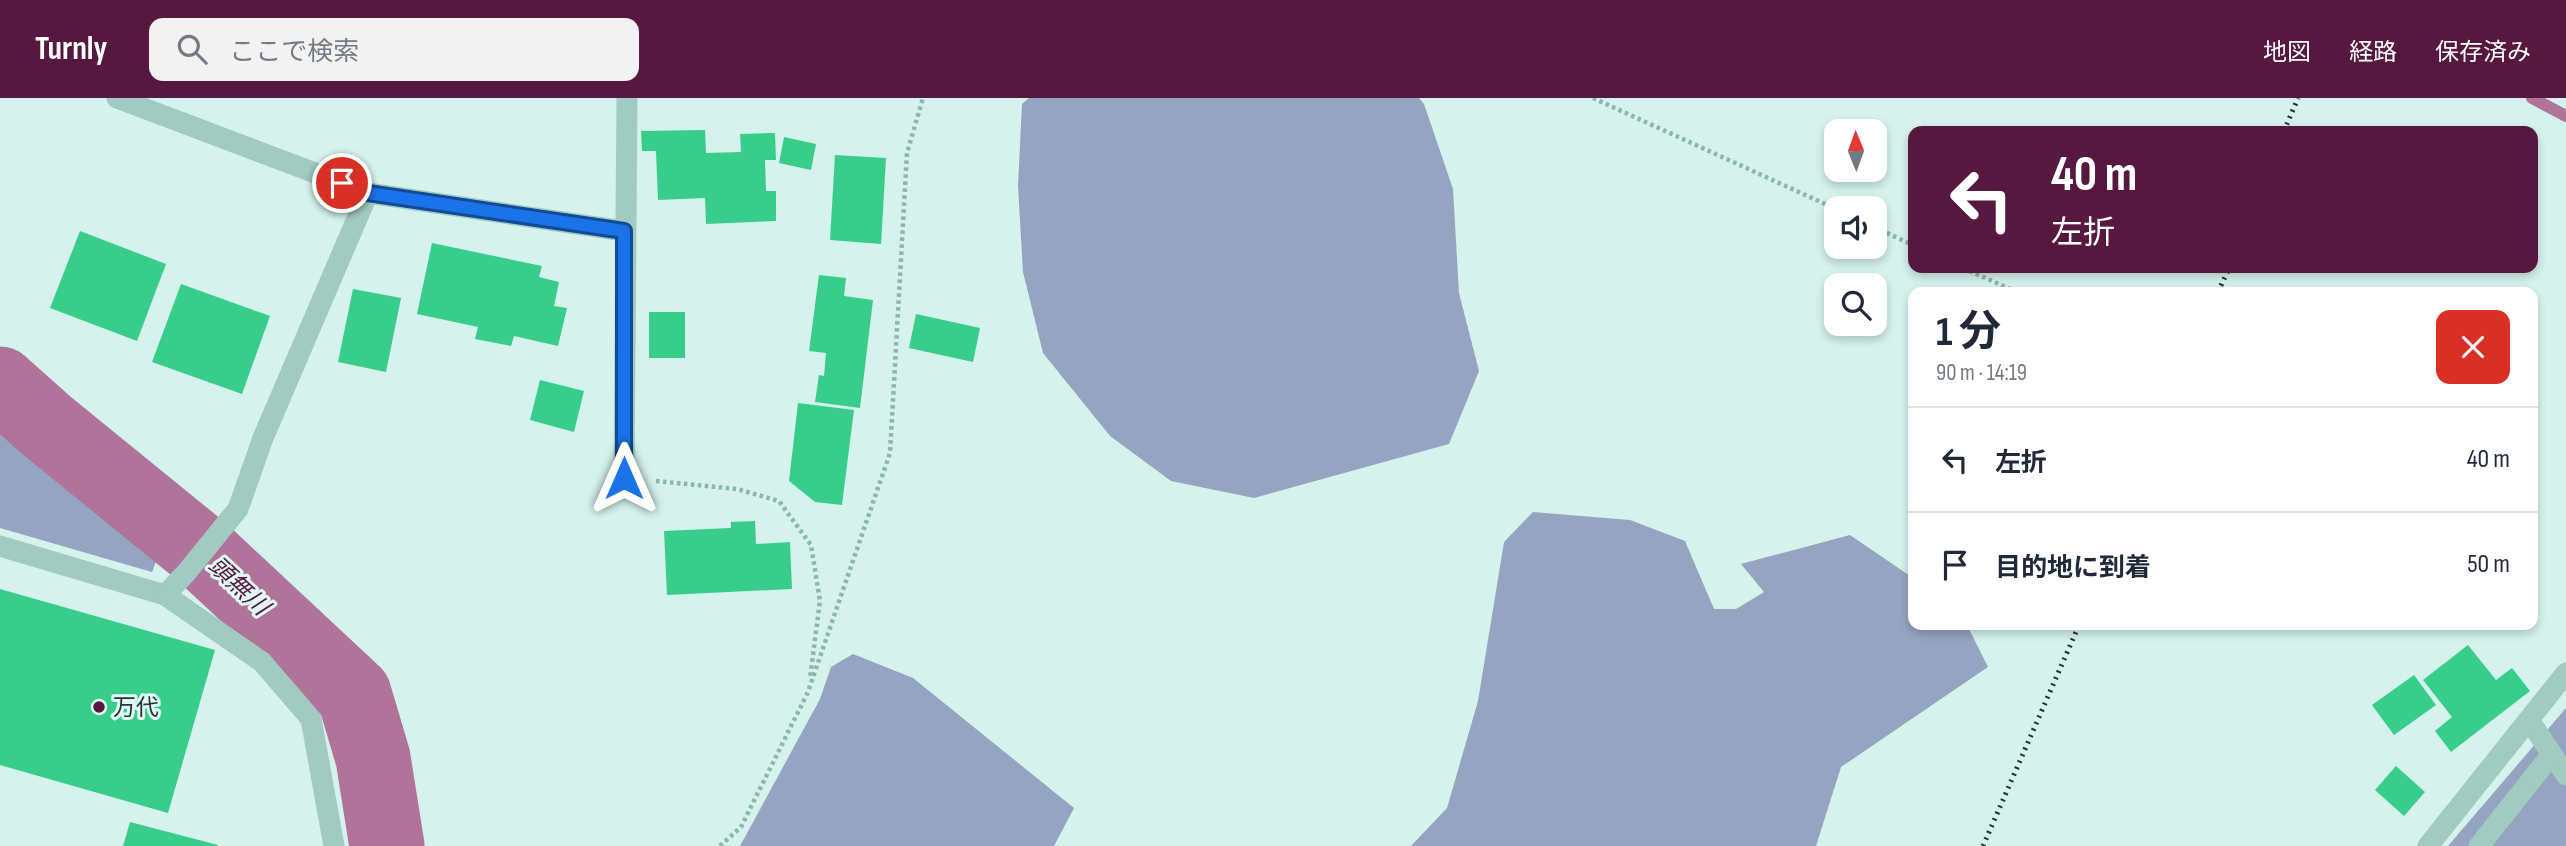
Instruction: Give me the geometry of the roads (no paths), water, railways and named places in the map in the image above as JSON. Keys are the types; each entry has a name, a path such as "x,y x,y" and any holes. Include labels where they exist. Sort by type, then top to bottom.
{"street":[{"path":"117,98 368,193 624,231"},
{"path":"624,478 627,98"},
{"path":"165,594 186,573 238,509 263,438 368,193"},
{"path":"0,546 165,594 262,662 311,719 334,846"},
{"path":"2428,846 2566,673"},
{"path":"2529,720 2566,775"},
{"path":"2479,846 2552,754"}],"waterway":[{"path":"2532,98 2566,116"},
{"name":"頭無川","path":"0,384 46,425 202,552 354,694 373,758 387,846"}],"railway":[{"path":"2286,126 2298,98"},
{"path":"2220,287 2227,273"},
{"path":"1983,846 2077,630"}],"place":[{"name":"万代","path":"99,707"}]}
